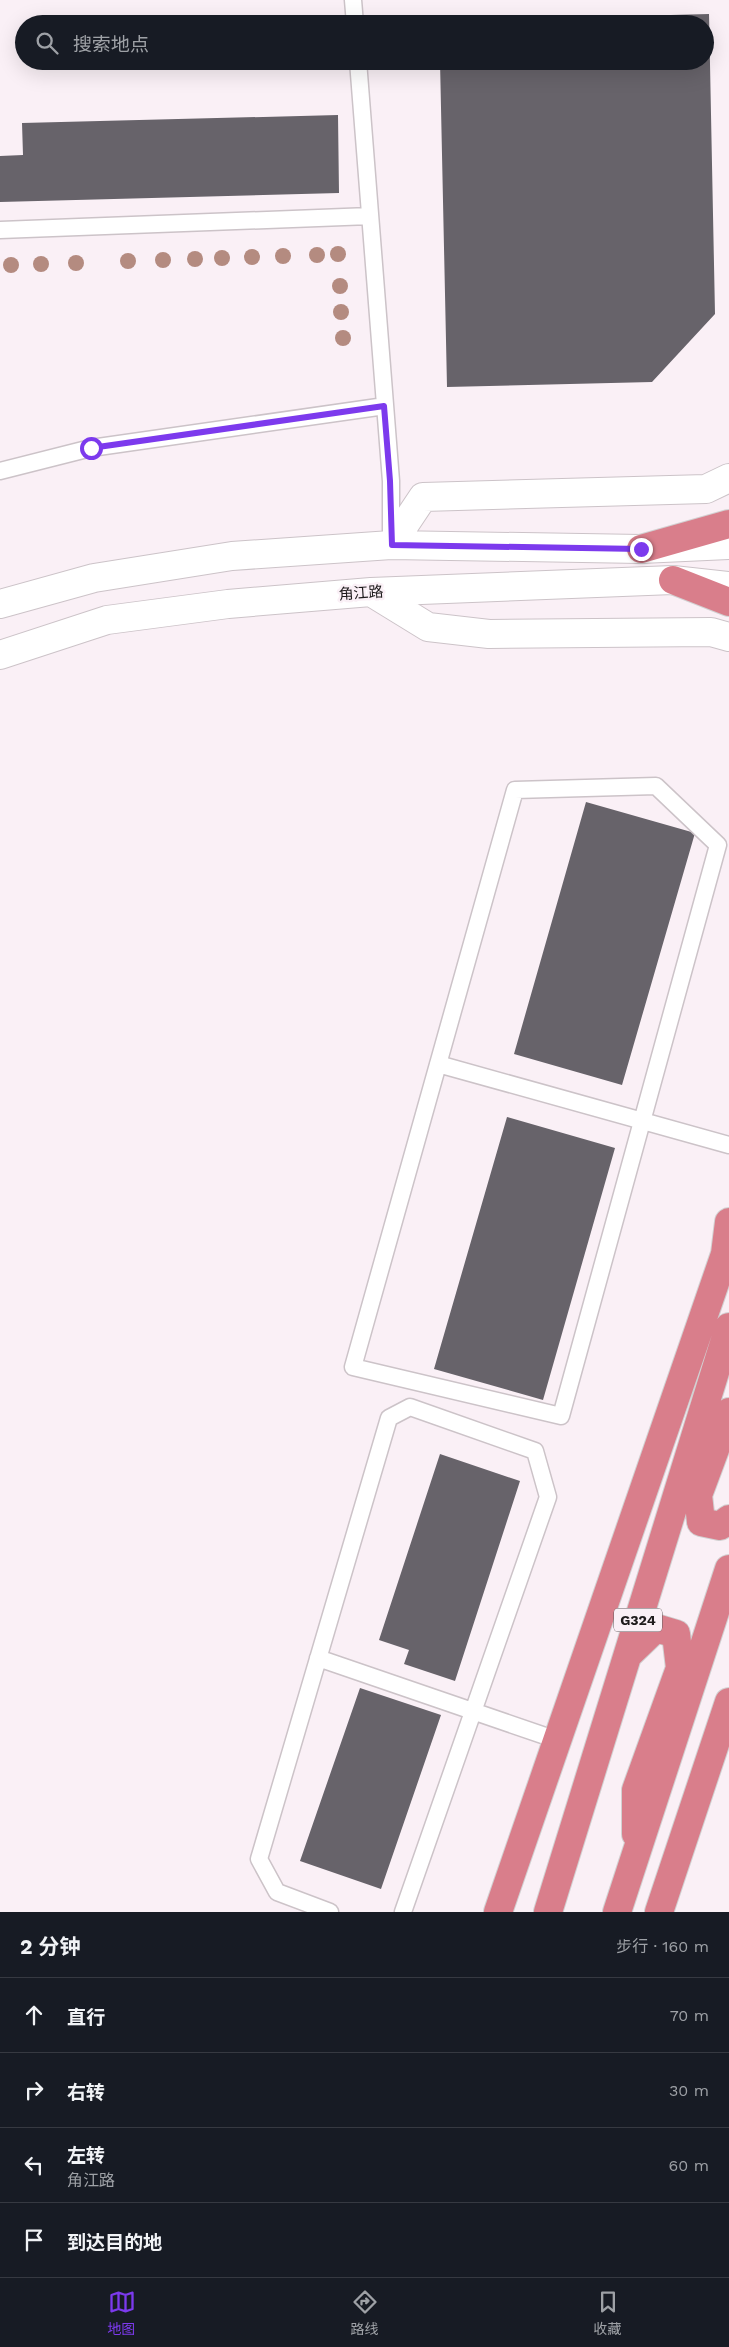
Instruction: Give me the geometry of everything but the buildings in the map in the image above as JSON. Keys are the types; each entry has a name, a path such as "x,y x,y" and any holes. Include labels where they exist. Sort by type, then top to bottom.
{"highway":[{"path":"641,549 729,524"},
{"path":"673,580 729,602"},
{"path":"498,1912 725,1254 729,1222"},
{"name":"G324","path":"548,1912 729,1327"},
{"path":"720,1353 729,1381"},
{"path":"729,1412 698,1495 701,1522 720,1526 729,1519"},
{"path":"617,1912 729,1569"},
{"path":"627,1655 656,1628 676,1634 680,1668 636,1790 636,1858"},
{"path":"659,1912 729,1702"}],"main road":[{"path":"392,545 423,498 706,490 729,478"},
{"path":"0,604 94,578 232,556 392,545 641,549 729,544"},
{"name":"角江路","path":"0,655 107,620 228,604 371,592 673,580 729,586"},
{"path":"371,592 428,627 489,634 711,632 729,637"}],"lane":[{"path":"353,0 354,15"},
{"path":"359,70 390,481 392,545"},
{"path":"0,230 370,216"},
{"path":"0,470 91,448 384,406"},
{"path":"656,786 718,846 642,1120 561,1416 353,1368 514,790 656,786"},
{"path":"438,1064 729,1145"},
{"path":"330,1912 277,1892 259,1859 389,1418 410,1407 535,1451 548,1497 403,1912"},
{"path":"318,1658 557,1740"}],"route":[{"path":"91,448 384,406 390,481 392,545 641,549"}]}
